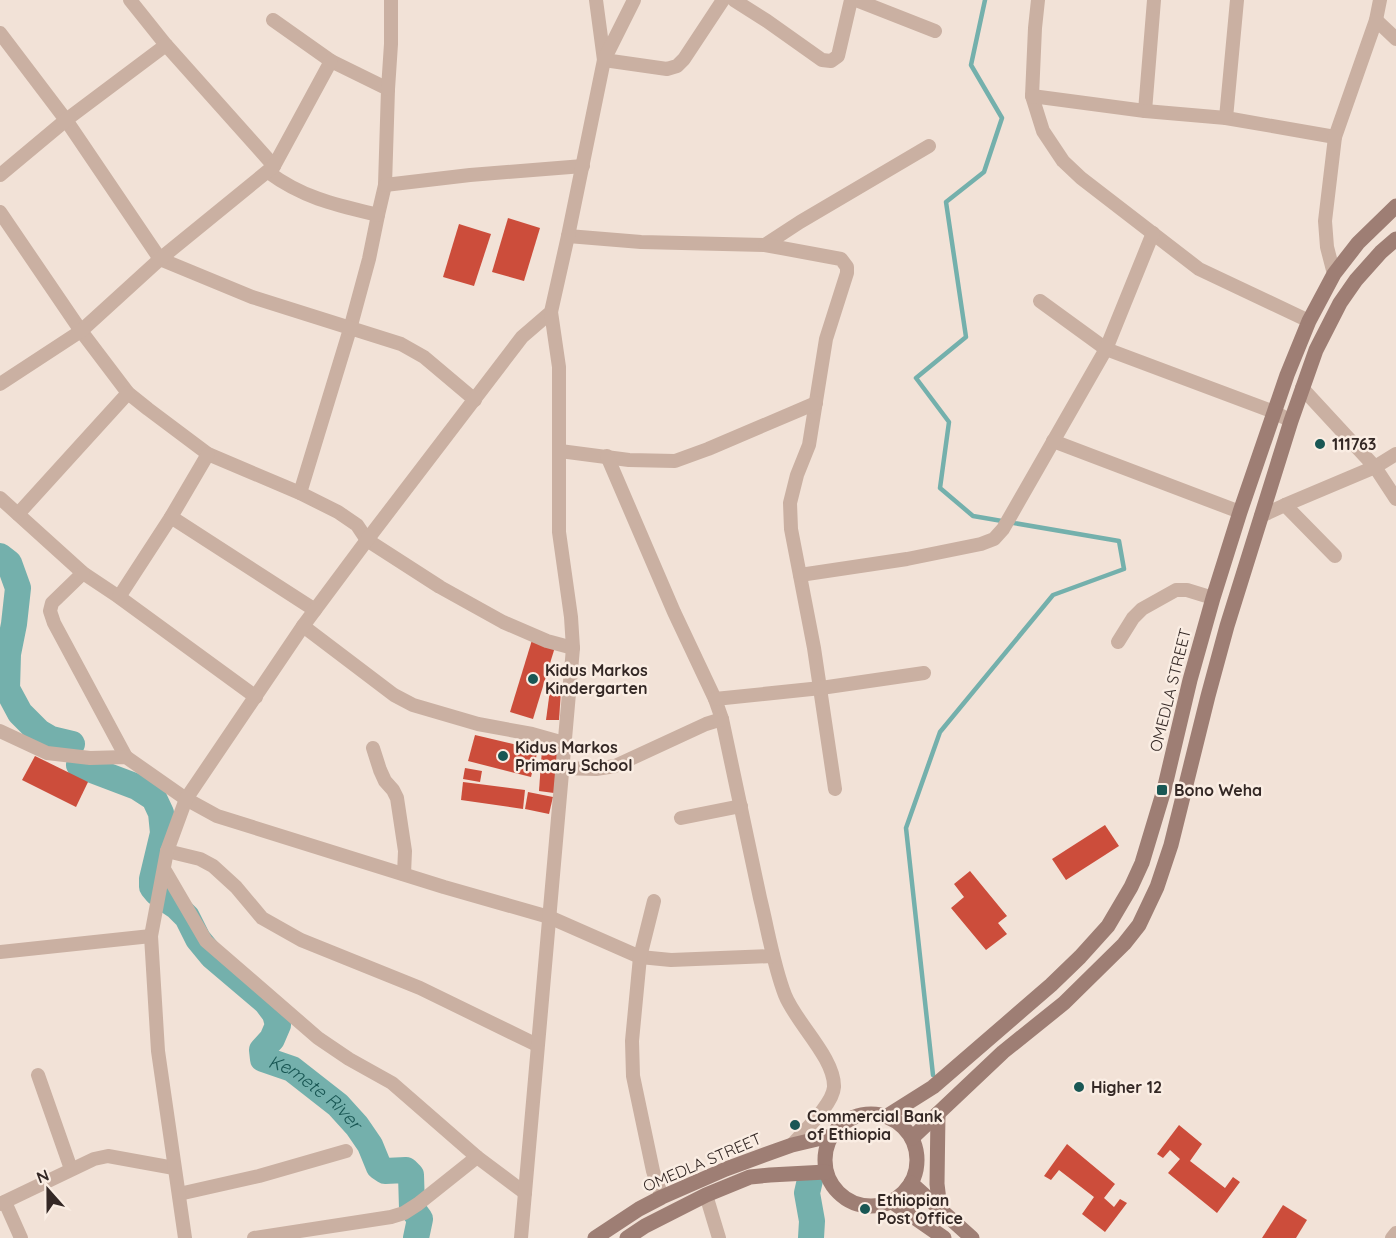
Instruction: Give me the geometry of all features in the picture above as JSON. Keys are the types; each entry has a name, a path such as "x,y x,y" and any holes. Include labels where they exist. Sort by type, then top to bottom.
{"main road":[{"name":"OMEDLA STREET","path":"595,1238 639,1209 726,1169 792,1145 830,1136 849,1118 874,1113 887,1116 933,1087 1052,985 1108,926 1142,863 1164,790 1190,680 1213,597 1274,412 1309,321 1334,274 1358,243 1396,207"},
{"path":"912,1138 1003,1052 1064,1003 1124,944 1139,925 1157,887 1171,845 1227,626 1302,387 1316,350 1340,303 1368,266 1396,238"},
{"path":"1149,841 1171,845"},
{"path":"938,1114 937,1184 940,1209"},
{"path":"830,1136 824,1154 826,1172 833,1187 844,1198 859,1205 876,1206 891,1201 903,1193 911,1183 916,1168 917,1153 906,1129 887,1116"},
{"path":"627,1238 645,1226 706,1195 750,1177 826,1172"},
{"path":"911,1183 972,1238"},
{"path":"891,1201 944,1238"}],"street":[{"path":"130,0 285,185 331,204 378,215"},
{"path":"300,493 350,328 369,259 385,185 391,0"},
{"path":"596,0 604,60"},
{"path":"520,1238 573,648 571,617 558,532 559,367 551,312 604,60 634,0"},
{"path":"604,60 667,69 677,66 723,0"},
{"path":"734,0 822,60 831,61 838,56 851,0"},
{"path":"856,0 935,32"},
{"path":"1038,0 1032,96 1043,131 1064,161 1081,178 1199,269 1309,321"},
{"path":"1145,111 1155,0"},
{"path":"1226,118 1237,0"},
{"path":"1334,274 1327,247 1325,220 1335,137 1376,20 1380,0"},
{"path":"273,20 331,61 388,89"},
{"path":"1376,20 1396,39"},
{"path":"0,33 66,120 160,259 252,297 401,344 424,357 475,400"},
{"path":"0,175 66,120 166,45"},
{"path":"0,384 81,331 160,259 271,169 331,61"},
{"path":"1032,96 1145,111 1226,118 1335,137"},
{"path":"765,244 929,146"},
{"path":"385,185 583,166"},
{"path":"0,212 81,331 128,393 208,454 300,493 338,512 357,525 367,540 440,587 503,622 547,641 573,648"},
{"path":"800,575 907,559 981,544 994,539 1003,529 1106,349 1153,233"},
{"path":"568,236 641,242 765,244 841,260 847,267 826,339 809,445 797,475 790,503 791,529 821,688 835,789"},
{"path":"1040,301 1106,349 1274,412 1291,421"},
{"path":"185,1238 158,1051 151,936 167,851 186,799 303,626 367,540 522,337 551,312"},
{"path":"1302,387 1375,467 1396,499"},
{"path":"18,514 128,393"},
{"path":"560,451 629,460 675,461 816,403"},
{"path":"1053,441 1240,512"},
{"path":"119,597 171,517 208,454"},
{"path":"1262,516 1375,467 1396,454"},
{"path":"607,456 669,601 715,699 722,719 773,956 786,996 802,1026 824,1055 832,1072 834,1088 829,1103 792,1145"},
{"path":"0,498 83,573 256,697"},
{"path":"1285,505 1335,556"},
{"path":"171,517 315,610"},
{"path":"83,573 52,603 50,612 54,623 126,757 186,799 217,816 444,887 549,917 640,957 671,960 773,956"},
{"path":"1118,642 1132,618 1142,609 1176,590 1187,590 1213,597"},
{"path":"303,626 394,695 413,705 478,724 532,734 564,743"},
{"path":"715,699 821,688 924,673"},
{"path":"561,768 596,769 615,766 706,724 722,719"},
{"path":"0,731 47,753 90,758 126,757"},
{"path":"373,748 385,781 398,798 405,851 404,874"},
{"path":"681,818 741,806"},
{"path":"167,851 200,859 213,866 236,887 262,918 301,940 420,988 537,1045"},
{"path":"164,869 206,941 318,1038 349,1059 392,1083 477,1157 525,1193"},
{"path":"654,901 640,957 632,1041 633,1076 653,1171 662,1197"},
{"path":"0,952 151,936"},
{"path":"38,1075 71,1169"},
{"path":"179,1194 258,1176 346,1151"},
{"path":"21,1238 2,1203 71,1169 94,1159 108,1156 174,1168"},
{"path":"254,1238 404,1213 477,1157"},
{"path":"706,1195 719,1238"},
{"path":"1392,1238 1396,1233"}],"building":[{"path":"508,218 540,228 524,281 492,272"},
{"path":"459,224 491,234 474,286 443,277"},
{"name":"Kidus Markos Kindergarten","path":"532,640 555,647 533,719 510,712"},
{"path":"550,690 561,691 559,720 546,720"},
{"name":"Kidus Markos Primary School","path":"475,735 538,750 531,777 468,761"},
{"path":"542,749 558,751 554,793 539,791"},
{"path":"35,756 88,782 76,807 22,780"},
{"path":"465,768 482,771 480,782 463,779"},
{"path":"463,782 525,790 523,809 461,800"},
{"path":"528,792 553,797 549,814 525,809"},
{"path":"1105,825 1119,846 1066,880 1052,859"},
{"path":"970,871 1007,916 998,923 1007,934 986,950 951,908 964,897 954,884"},
{"path":"1179,1125 1202,1144 1190,1161 1225,1188 1233,1177 1240,1182 1217,1213 1168,1173 1180,1159 1170,1150 1163,1158 1157,1154"},
{"path":"1067,1144 1115,1184 1104,1198 1114,1207 1120,1199 1127,1203 1105,1232 1082,1214 1094,1197 1059,1170 1051,1180 1044,1176"},
{"path":"1283,1205 1307,1220 1296,1238 1262,1238"}],"waterway":[{"path":"933,1075 906,828 940,732 1053,595 1124,569 1119,541 973,516 940,488 949,422 916,378 966,337 946,202 984,172 1002,118 971,65 985,0"},
{"path":"0,556 9,563 18,588 8,654 7,689 20,713 39,732 51,739 72,744"},
{"path":"79,765 137,787 154,798 161,813 163,833 152,879 152,887 157,893"},
{"name":"Kemete River","path":"162,897 187,917 198,939 212,956 266,1002 275,1014 278,1025 272,1039 262,1050 263,1059 292,1069 338,1105 370,1145 379,1167 385,1171 406,1170 411,1175 412,1208 420,1219 416,1238"},
{"path":"810,1180 807,1193 812,1221 811,1238"}],"place":[{"name":"111763","path":"1320,444"},
{"name":"Kidus Markos Kindergarten","path":"533,679"},
{"name":"Kidus Markos Primary School","path":"503,756"},
{"name":"Bono Weha","path":"1162,790"},
{"name":"Higher 12","path":"1079,1087"},
{"name":"Commercial Bank of Ethiopia","path":"795,1125"},
{"name":"Ethiopian Post Office","path":"865,1209"}]}
